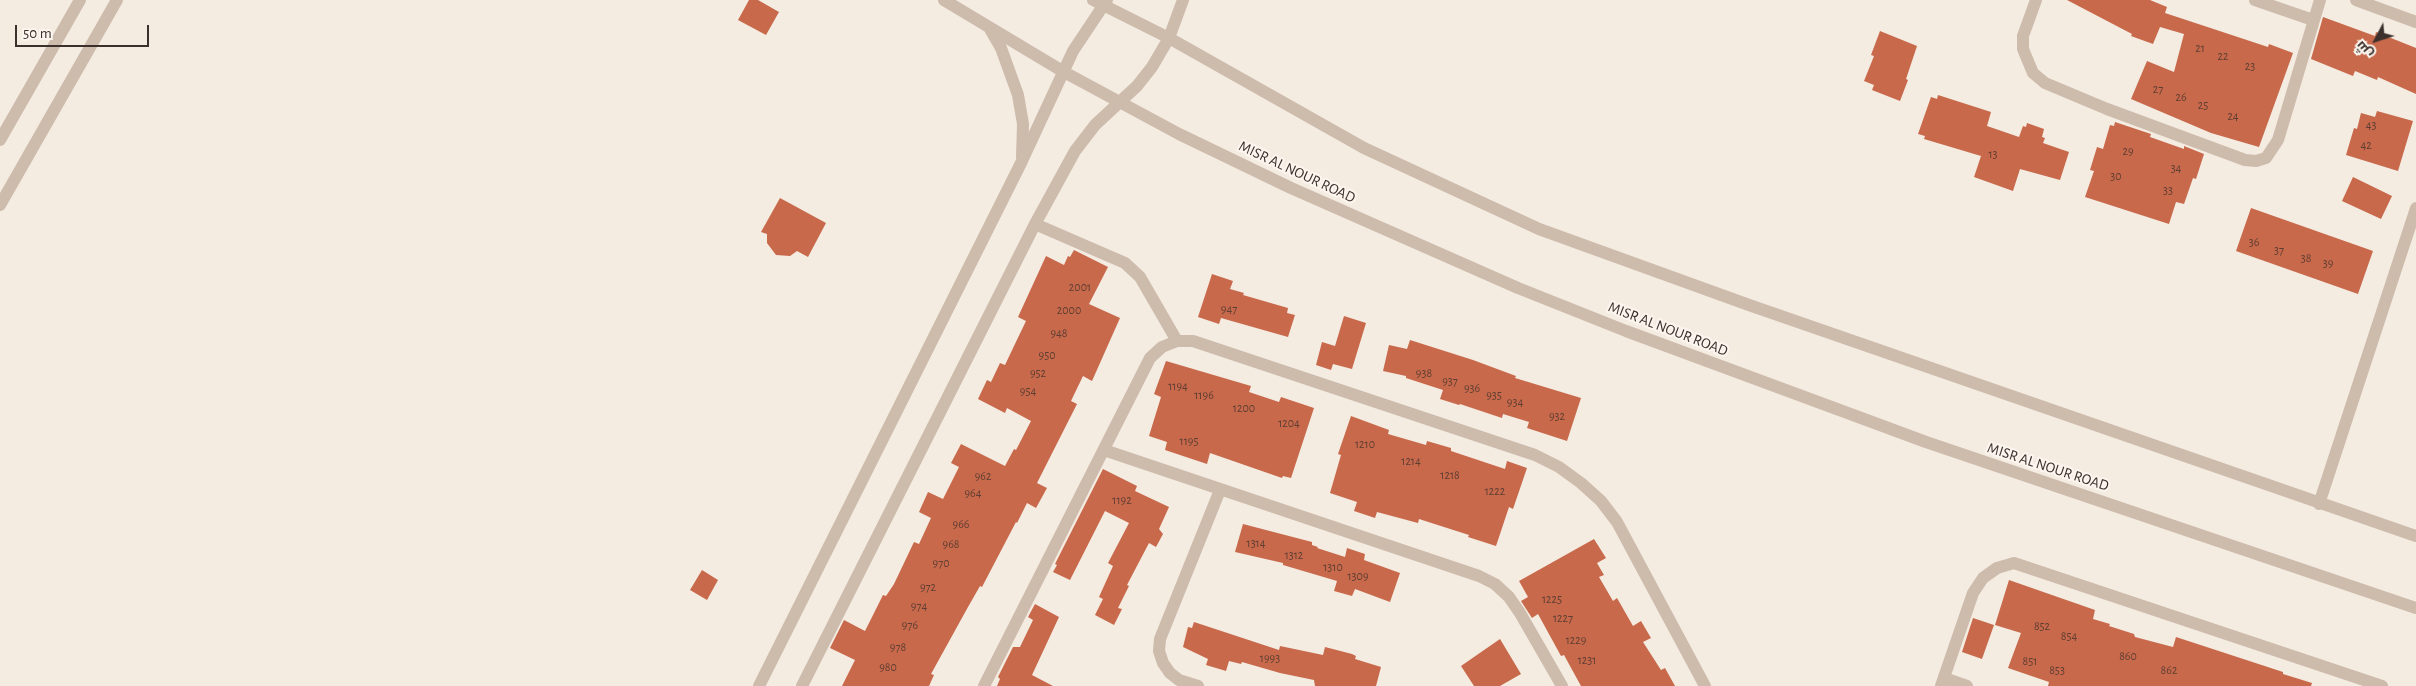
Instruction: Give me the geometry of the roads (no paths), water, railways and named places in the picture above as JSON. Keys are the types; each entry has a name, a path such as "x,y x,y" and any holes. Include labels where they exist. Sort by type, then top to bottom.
{"street":[{"path":"0,140 80,0"},
{"path":"0,206 117,0"},
{"name":"MISR AL NOUR ROAD","path":"944,0 1118,102 1291,188 1404,240 1626,331 1989,464 2416,608"},
{"path":"802,686 1035,224 1075,151 1095,126 1118,102 1137,86 1147,73 1168,38 1183,0"},
{"path":"2036,0 2023,36 2022,49 2033,73 2045,83 2107,109 2245,160 2256,161 2266,158 2278,140 2320,0"},
{"path":"2255,0 2313,20"},
{"path":"2356,0 2416,22"},
{"path":"759,686 1021,163 1084,31 1101,2 1364,148 1539,229 1758,308 2319,504 2416,536"},
{"path":"989,27 1002,48 1018,95 1023,124 1021,163"},
{"path":"2319,504 2416,208"},
{"path":"1035,224 1125,263 1140,276 1176,341"},
{"path":"984,686 1150,358 1162,347 1176,341 1193,340 1535,455 1559,468 1594,495 1618,522 1706,686"},
{"path":"1104,450 1479,576 1496,584 1509,597 1520,613 1562,686"},
{"path":"1198,686 1180,680 1170,673 1163,663 1159,651 1160,639 1220,490"},
{"path":"1967,686 1942,682 1973,593 1983,578 1997,568 2014,564 2382,686"}]}
